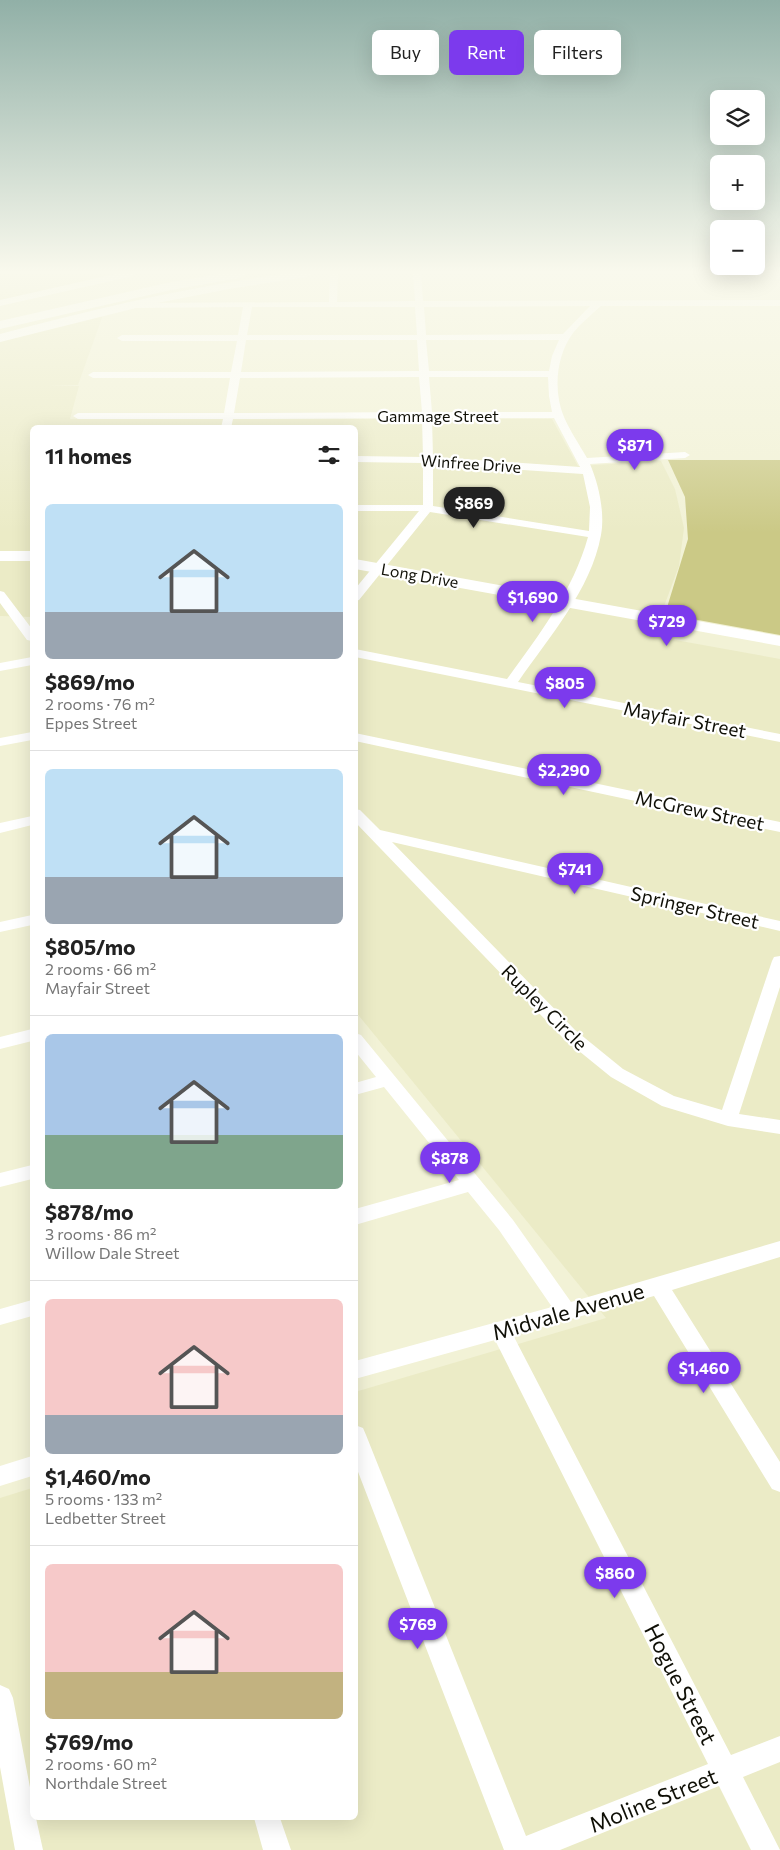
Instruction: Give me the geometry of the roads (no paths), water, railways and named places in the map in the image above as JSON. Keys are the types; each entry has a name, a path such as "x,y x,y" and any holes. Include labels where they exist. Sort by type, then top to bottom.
{"main road":[{"path":"0,556 30,556"},
{"path":"0,566 30,566"},
{"name":"Long Drive","path":"368,573 460,588 780,648"}],"street":[{"path":"227,425 238,360"},
{"path":"358,591 368,573 426,508 428,503 427,415 423,360"},
{"path":"510,684 562,607 588,562 595,535 594,498 585,466 558,415 554,395 553,374 556,360"},
{"path":"93,375 553,374"},
{"name":"Gammage Street","path":"78,416 558,415"},
{"name":"Winfree Drive","path":"358,460 428,460 585,466 685,455"},
{"path":"358,508 426,508 595,535"},
{"path":"0,595 30,634"},
{"path":"0,616 16,616"},
{"name":"Mayfair Street","path":"358,654 780,738"},
{"path":"0,667 30,661"},
{"path":"0,742 30,736"},
{"name":"McGrew Street","path":"358,738 780,827"},
{"name":"Rupley Circle","path":"358,816 569,1034 617,1073 668,1101 728,1119 780,1127"},
{"path":"0,828 30,821"},
{"name":"Springer Street","path":"376,834 780,926"},
{"path":"0,927 30,920"},
{"path":"728,1119 780,961"},
{"path":"0,1043 30,1036"},
{"path":"358,1043 506,1225 566,1312"},
{"path":"358,1088 388,1080"},
{"path":"0,1180 30,1172"},
{"path":"358,1216 472,1184"},
{"name":"Midvale Avenue","path":"358,1369 659,1286 780,1249"},
{"path":"659,1286 780,1482"},
{"path":"0,1317 30,1309"},
{"name":"Hogue Street","path":"500,1330 766,1850"},
{"path":"358,1443 518,1850"},
{"path":"0,1476 30,1467"},
{"path":"0,1698 29,1850"},
{"name":"Moline Street","path":"526,1850 780,1749"},
{"path":"268,1820 277,1850"}]}
